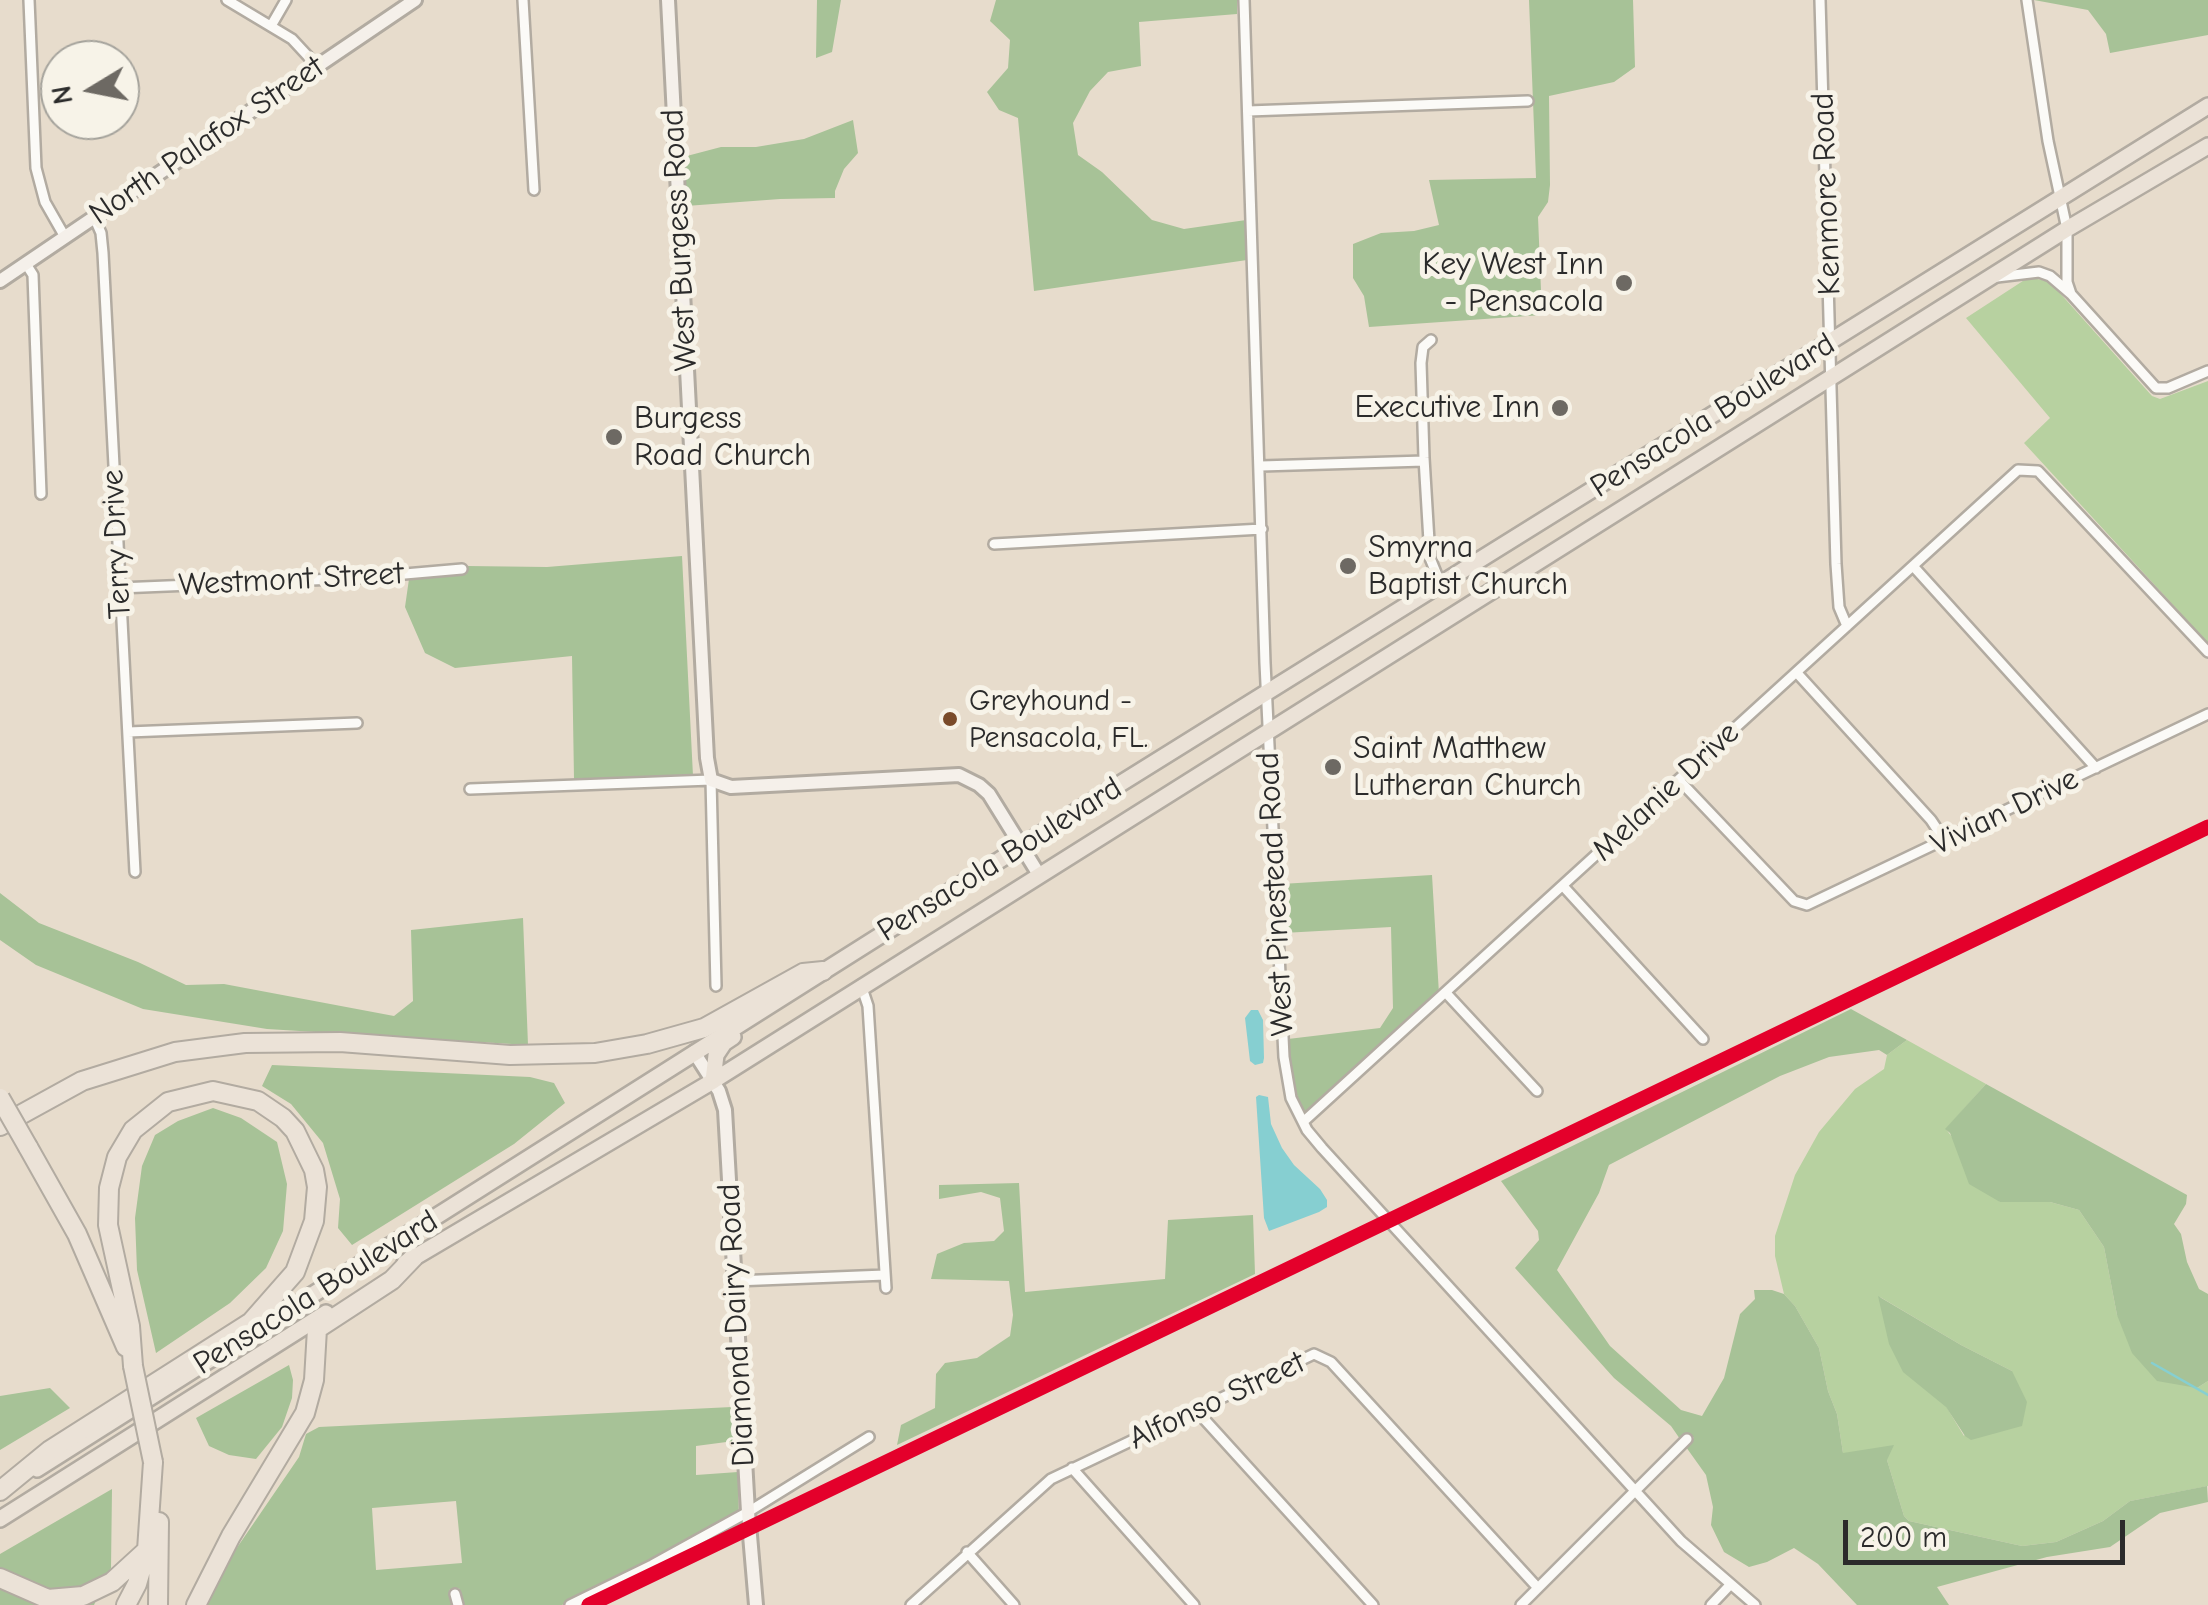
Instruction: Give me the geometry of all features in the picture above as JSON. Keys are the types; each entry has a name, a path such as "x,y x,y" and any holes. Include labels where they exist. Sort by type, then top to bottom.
{"highway":[{"path":"0,1126 82,1082 175,1052 246,1043 340,1042 526,1056 594,1053 704,1028 804,973 825,974"},
{"path":"0,1492 50,1450 251,1322 294,1272 314,1221 317,1187 314,1170 296,1131 284,1118 258,1101 213,1091 168,1102 133,1130 118,1157 109,1188 108,1225 130,1326 133,1366 153,1462 159,1512 158,1605"},
{"path":"0,1098 77,1234 133,1366"},
{"path":"196,1605 238,1523 304,1412 314,1380 317,1329 392,1280 414,1257"},
{"path":"126,1605 147,1550 153,1462"},
{"path":"0,1578 48,1599 83,1596 112,1582 147,1550"}],"main road":[{"name":"North Palafox Street","path":"0,282 414,0"},
{"name":"West Burgess Road","path":"668,0 710,780"},
{"name":"Pensacola Boulevard","path":"0,1492 694,1052 825,974 1021,846 2208,106"},
{"name":"Pensacola Boulevard","path":"0,1520 414,1257 713,1081 1831,377 2208,146"},
{"path":"1700,422 1715,450"},
{"path":"1510,544 1526,570"},
{"path":"1403,610 1419,638"},
{"path":"710,780 731,787 959,775 989,794 1038,874"},
{"path":"713,1081 716,1055 724,1043 825,974 839,1000"},
{"name":"Diamond Dairy Road","path":"694,1052 713,1081 725,1110 755,1604"}],"street":[{"path":"29,0 36,168 44,202 65,238"},
{"path":"227,0 292,39 317,66"},
{"path":"271,26 286,0"},
{"path":"523,0 534,190"},
{"name":"West Pinestead Road","path":"1244,0 1266,694 1288,1086 1302,1122 1322,1148 1635,1491 1730,1586 1755,1605"},
{"name":"Kenmore Road","path":"1820,0 1836,564 1839,607 1847,626"},
{"path":"2027,0 2048,141 2068,229 2071,294"},
{"path":"1248,111 1528,100"},
{"name":"Terry Drive","path":"94,217 101,233 136,872"},
{"path":"26,264 32,274 41,494"},
{"path":"1991,278 2040,272 2050,276 2156,388 2168,388 2208,371"},
{"path":"1431,340 1423,347 1421,362 1424,461 1430,558 1441,586"},
{"path":"1261,466 1424,461"},
{"name":"Melanie Drive","path":"1302,1122 1447,994 2015,472 2032,468 2038,472 2208,652"},
{"path":"994,544 1262,529"},
{"path":"1913,566 2096,768"},
{"name":"Westmont Street","path":"119,588 462,570"},
{"path":"1797,673 1946,840"},
{"name":"Vivian Drive","path":"1679,780 1802,905 1827,897 2208,714"},
{"path":"128,732 357,723"},
{"path":"470,789 710,780"},
{"name":"West Burgess Road","path":"710,780 716,986"},
{"path":"1563,886 1703,1039"},
{"path":"861,985 868,1006 886,1288"},
{"path":"1447,994 1537,1091"},
{"path":"735,1282 884,1275"},
{"name":"Alfonso Street","path":"911,1605 1033,1492 1072,1468 1306,1356 1322,1356 1342,1374 1538,1588"},
{"path":"1195,1409 1374,1605"},
{"path":"570,1605 748,1512 869,1437"},
{"path":"1521,1605 1687,1439"},
{"path":"1072,1468 1194,1605"},
{"path":"967,1552 1014,1605"},
{"path":"1711,1605 1730,1586"},
{"path":"456,1594 458,1605"}],"green space":[{"path":"817,0 841,0 832,52 816,58"},
{"path":"996,0 1237,0 1237,14 1139,22 1141,66 1108,72 1090,91 1073,123 1078,155 1102,172 1152,220 1184,229 1246,220 1247,260 1034,291 1018,118 999,110 987,92 1008,68 1010,40 990,21"},
{"path":"1529,0 1633,0 1635,67 1614,82 1549,96 1550,185 1548,202 1538,217 1542,315 1369,327 1364,296 1353,278 1353,244 1381,233 1439,225 1429,180 1536,178"},
{"path":"2034,0 2208,0 2208,35 2110,53 2106,34 2088,10"},
{"path":"853,120 858,153 844,169 835,198 686,206 683,157 721,147 756,147 804,139"},
{"path":"2029,277 2050,282 2152,396 2160,399 2208,381 2208,643 2024,443 2050,418 1966,318"},
{"path":"682,556 693,776 574,779 572,656 455,668 425,653 405,607 409,579 467,574 467,566 547,567"},
{"path":"1432,875 1439,994 1305,1115 1293,1085 1288,1039 1380,1028 1393,1008 1391,927 1283,933 1281,884"},
{"path":"0,893 39,923 186,985 224,984 394,1016 413,1001 411,930 523,918 528,1045 267,1029 143,1009 36,965 0,940"},
{"path":"1851,1009 1907,1040 1887,1055 1879,1050 1829,1057 1780,1076 1609,1165 1599,1193 1557,1270 1610,1346 1681,1410 1702,1416 1724,1378 1740,1314 1755,1299 1754,1290 1772,1290 1784,1294 1795,1306 1819,1348 1843,1453 1894,1445 1887,1460 1904,1516 1909,1521 2022,1546 2056,1542 2103,1521 2130,1501 2207,1486 2208,1502 2160,1513 2110,1547 2047,1557 1937,1587 1949,1605 1857,1605 1818,1564 1794,1548 1749,1567 1724,1552 1711,1525 1713,1507 1706,1475 1686,1447 1694,1438 1687,1433 1680,1439 1671,1426 1614,1378 1515,1268 1539,1240 1538,1231 1501,1181"},
{"path":"1907,1040 1986,1084 1946,1129 2000,1202 2050,1202 2079,1210 2104,1247 2117,1315 2197,1388 2208,1381 2208,1486 2130,1501 2103,1521 2056,1542 2022,1546 1909,1521 1904,1516 1887,1460 1843,1453 1819,1348 1784,1294 1775,1256 1775,1236 1795,1175 1819,1132 1855,1089 1884,1069 1887,1055","holes":["1880,1297 2012,1371 1964,1436"]},
{"path":"272,1065 530,1077 554,1083 565,1103 514,1144 352,1245 338,1228 340,1199 323,1143 291,1104 262,1086"},
{"path":"1986,1084 2187,1195 2174,1224 2199,1289 2208,1294 2208,1381 2197,1388 2157,1381 2132,1353 2117,1315 2104,1247 2079,1210 2050,1202 2000,1202 1969,1184 1945,1129"},
{"path":"213,1108 241,1118 277,1142 287,1184 283,1231 266,1268 230,1303 156,1353 137,1270 135,1218 142,1166 155,1135"},
{"path":"1019,1183 1025,1292 1165,1279 1168,1220 1253,1215 1255,1274 897,1445 901,1425 935,1408 936,1374 945,1363 977,1358 1010,1336 1013,1315 1009,1281 931,1279 937,1254 964,1243 994,1241 1004,1231 1000,1198 981,1192 939,1199 939,1185"},
{"path":"1878,1296 2012,1371 2027,1402 2022,1426 1971,1440 1965,1436 1946,1407 1903,1372 1889,1344"},
{"path":"289,1365 292,1398 282,1427 256,1459 229,1455 209,1446 196,1418"},
{"path":"50,1388 70,1408 0,1450 0,1396"},
{"path":"732,1407 734,1441 696,1446 696,1475 738,1472 739,1520 562,1605 464,1605 459,1588 449,1590 452,1605 207,1605 221,1571 299,1457 306,1434 319,1427","holes":["456,1501 462,1563 376,1570 372,1508"]},
{"path":"112,1489 111,1568 94,1605 0,1605 0,1554"}],"water":[{"path":"1251,1010 1258,1010 1263,1020 1264,1058 1263,1063 1255,1065 1250,1061 1245,1018"},
{"path":"1256,1097 1268,1097 1271,1124 1282,1148 1327,1200 1327,1207 1319,1212 1269,1231 1264,1218"}],"waterway":[{"path":"2152,1363 2208,1395"}],"transit line":[{"path":"589,1605 2208,827"}],"place":[{"name":"Key West Inn - Pensacola","path":"1624,283"},
{"name":"Executive Inn","path":"1560,408"},
{"name":"Burgess Road Church","path":"614,437"},
{"name":"Smyrna Baptist Church","path":"1348,566"},
{"name":"Greyhound - Pensacola, FL.","path":"950,719"},
{"name":"Saint Matthew Lutheran Church","path":"1333,767"}]}
